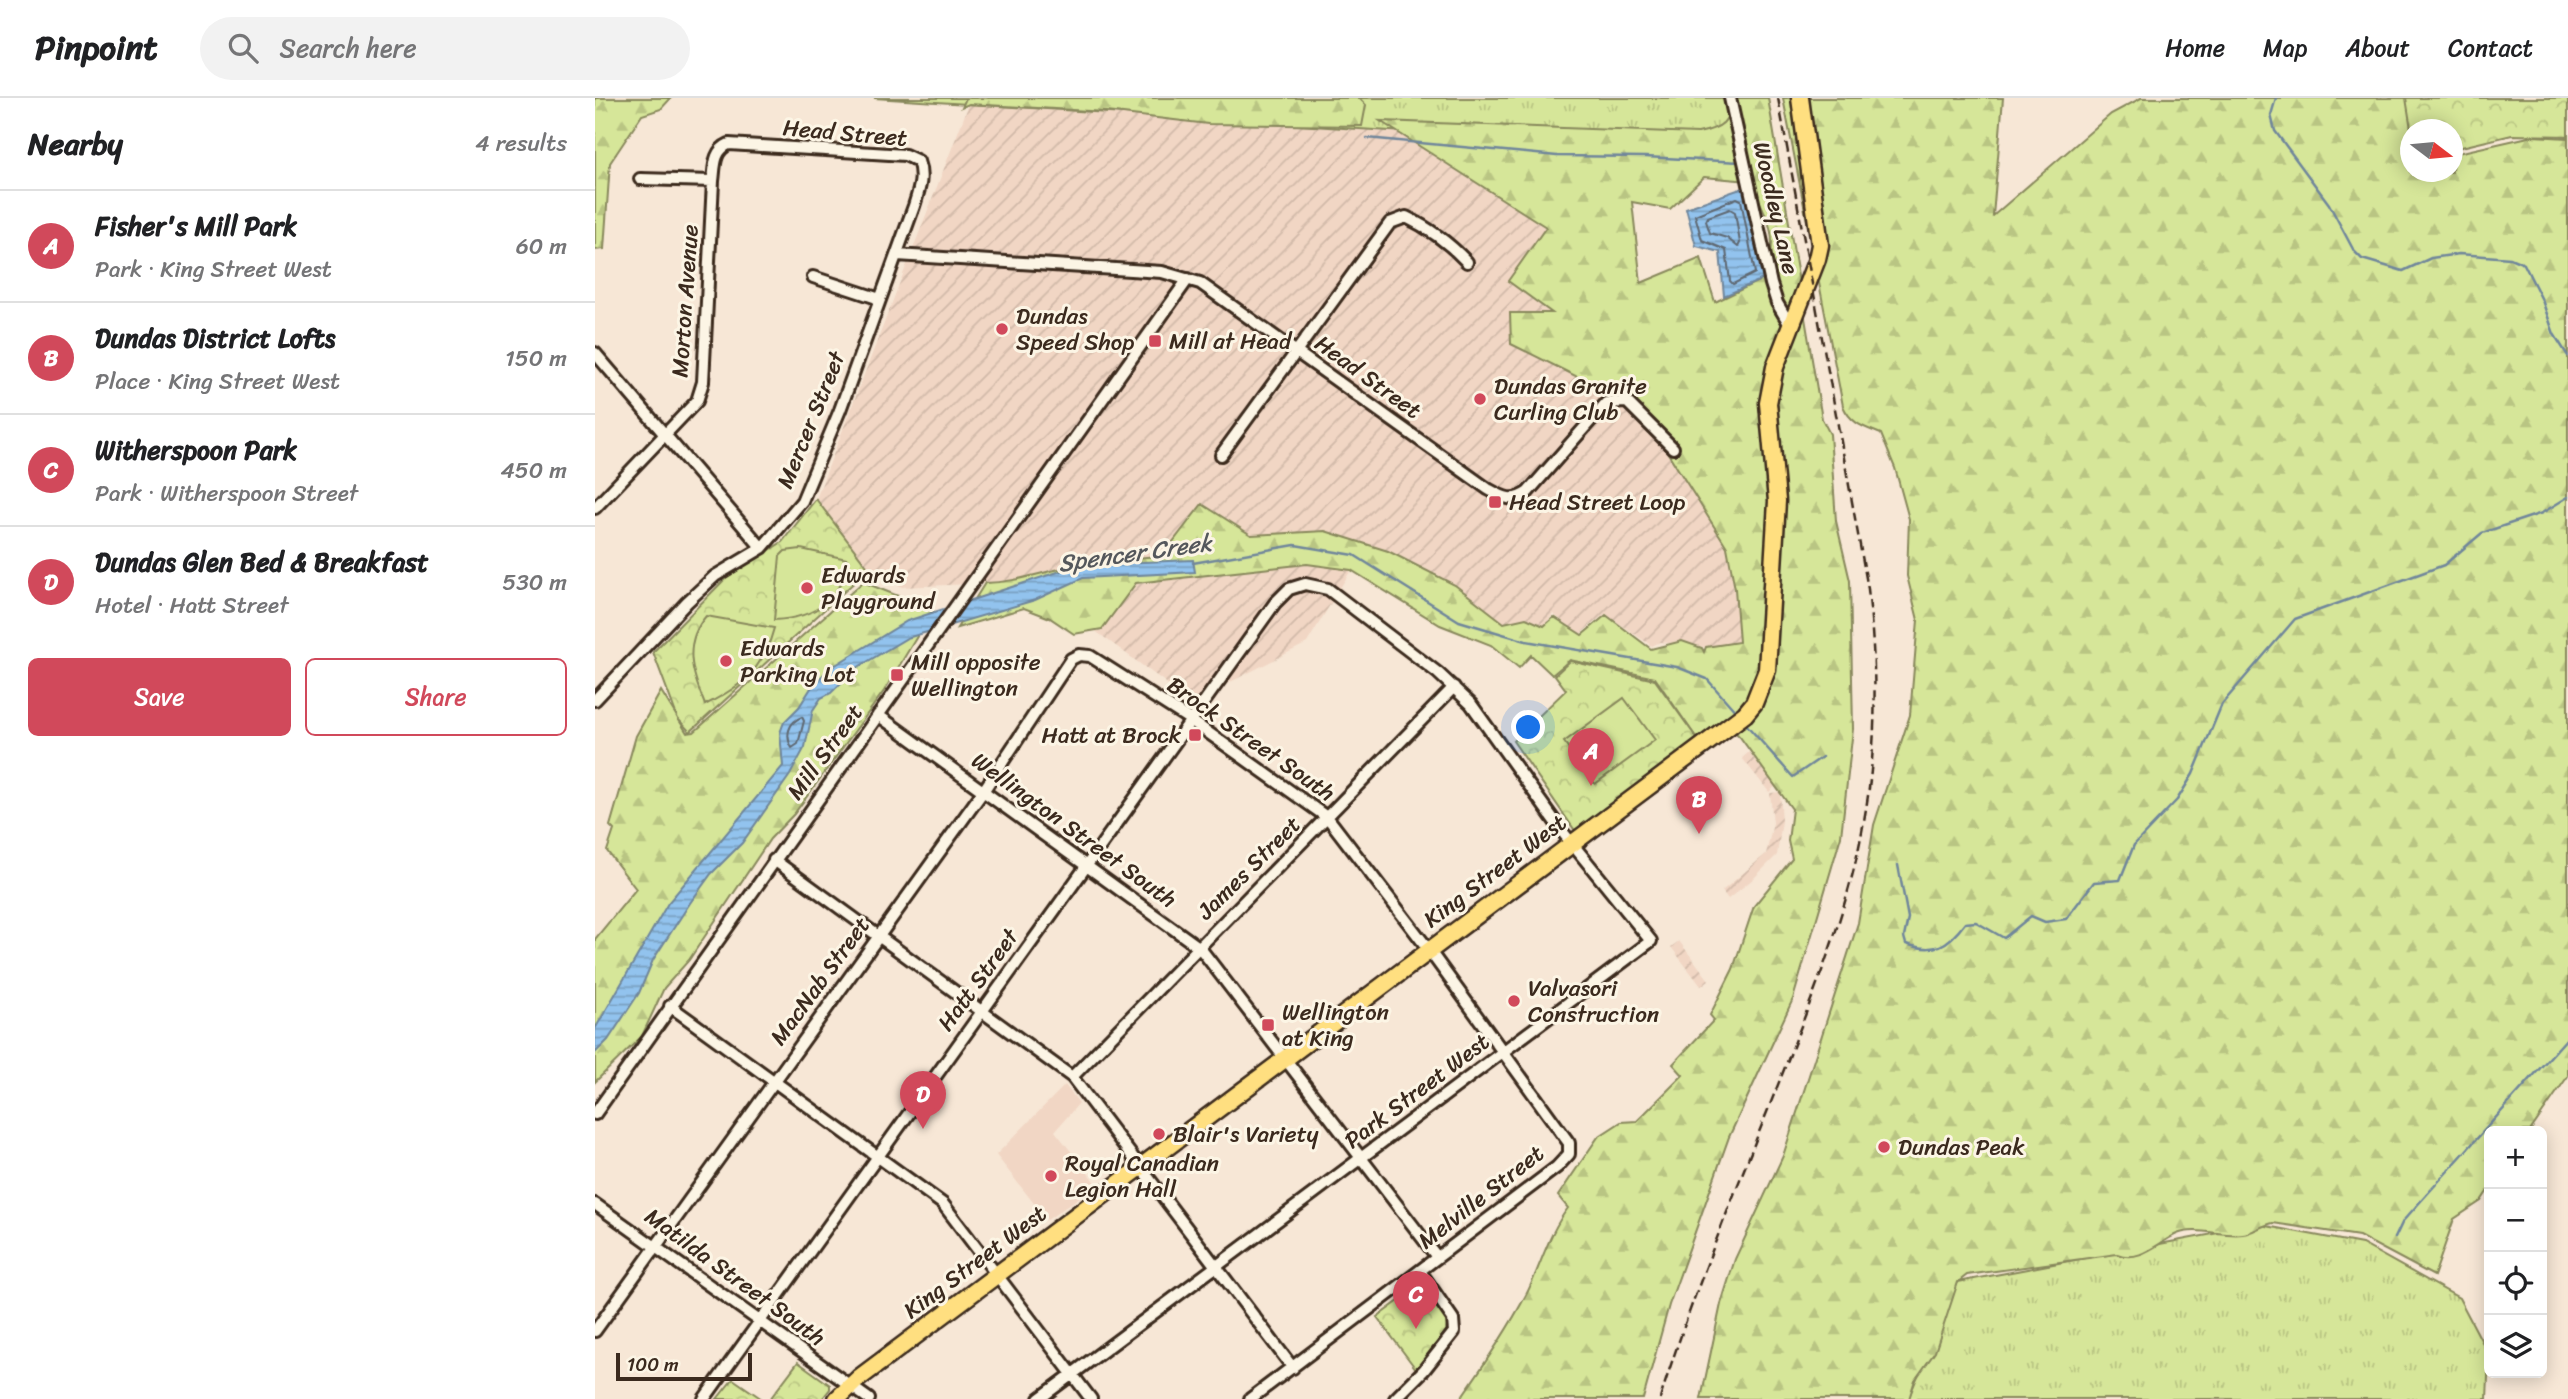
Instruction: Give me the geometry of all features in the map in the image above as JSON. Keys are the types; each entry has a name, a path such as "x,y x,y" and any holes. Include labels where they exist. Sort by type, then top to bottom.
{"main road":[{"name":"King Street West","path":"837,1399 997,1274 1745,714 1764,683 1770,648 1777,501 1768,410 1775,367 1817,260 1820,245 1800,98"}],"street":[{"name":"Woodley Lane","path":"1730,98 1771,284 1777,303 1790,325"},
{"name":"Head Street","path":"713,181 717,155 721,148 729,144 905,155 918,161"},
{"name":"Mercer Street","path":"595,700 705,585 762,548 802,501 817,470 921,186 922,171 918,161"},
{"path":"640,179 713,181"},
{"name":"Morton Avenue","path":"595,508 697,401 703,382 713,181"},
{"path":"1221,455 1382,231 1397,219 1406,217 1415,221 1449,244 1467,262"},
{"name":"Head Street","path":"897,254 1162,272 1188,279 1214,292 1507,500 1518,499 1528,492 1607,403 1627,402 1673,448"},
{"path":"813,277 880,299"},
{"name":"Mill Street","path":"595,1114 1188,279"},
{"path":"595,353 762,548"},
{"name":"Hatt Street","path":"704,1399 1189,719 1275,603 1289,589 1305,584 1328,589 1454,687"},
{"name":"Brock Street South","path":"1079,655 1090,656 1189,719 1328,818 1429,950 1569,1143 1569,1154"},
{"name":"MacNab Street","path":"595,1331 984,790 1071,659 1079,655"},
{"path":"1454,687 1494,734 1571,843"},
{"name":"James Street","path":"1072,1077 1454,687"},
{"name":"Wellington Street South","path":"878,715 1200,948 1437,1257"},
{"name":"Park Street West","path":"1039,1399 1651,942 1571,843"},
{"path":"774,860 1072,1077 1142,1165 1293,1368"},
{"path":"670,1006 943,1204 1074,1373 1091,1399"},
{"name":"Melville Street","path":"1250,1399 1265,1394 1293,1368 1557,1167 1569,1154"},
{"name":"Matilda Street South","path":"595,1204 869,1399"},
{"path":"1395,1399 1425,1370 1454,1332 1453,1319 1420,1271"}],"shaded area":[{"path":"969,104 1396,131 1546,227 1553,313 1511,344 1612,394 1659,439 1725,543 1730,557 1740,642 1706,647 1660,642 1652,646 1605,614 1580,634 1553,614 1544,626 1526,618 1504,623 1455,585 1388,551 1325,531 1251,535 1202,504 1162,556 1105,560 1058,569 1016,582 902,587 869,569 816,499"},
{"path":"1307,564 1351,570 1307,643 1197,699 1188,699 1094,630 1102,629 1136,584"},
{"path":"1749,752 1776,786 1769,792 1742,758"},
{"path":"1780,792 1782,821 1777,855 1728,899 1722,891 1766,854 1773,823 1770,793"},
{"path":"1679,941 1709,980 1701,986 1671,947"},
{"path":"1065,1085 1079,1103 1055,1131 1097,1185 1047,1220 996,1155"}],"green space":[{"path":"595,98 671,98 661,109 642,115 610,163 604,249 595,250"},
{"path":"874,98 1737,98 1748,154"},
{"path":"966,98 1359,98 1366,105 1362,126 1208,124 1106,112 969,104 962,107"},
{"path":"1733,98 1768,98 1822,419 1830,434 1836,521 1850,581 1853,729 1841,836 1793,999 1729,1137 1669,1305 1643,1399 1460,1399 1519,1308 1555,1228 1568,1208 1558,1196 1598,1137 1621,1122 1637,1121 1683,1075 1673,1064 1714,1020 1710,1015 1733,969 1754,906 1792,859 1788,841 1792,809 1740,737 1724,721 1698,740 1655,678 1570,660 1552,675 1531,655 1519,668 1491,645 1440,625 1351,570 1307,564 1136,583 1102,629 1074,634 1050,618 1024,608 957,628 985,583 1015,580 1098,562 1162,556 1202,504 1251,535 1325,531 1388,551 1455,585 1504,623 1526,618 1544,626 1554,617 1582,635 1606,615 1651,649 1682,641 1702,648 1704,652 1706,647 1739,642 1735,589 1727,547 1659,439 1612,394 1511,344 1510,313 1552,313 1508,281 1546,227 1380,121 1698,133 1723,123","holes":["1704,177 1749,181 1767,218 1772,240 1769,265 1763,279 1715,302 1701,258 1641,283 1632,202 1670,209"]},
{"path":"1783,98 2003,98 1993,216 2111,114 2141,98 2423,98 2430,119 2400,119 2400,182 2463,182 2463,152 2533,136 2568,138 2568,1076 2533,1126 2484,1126 2484,1196 2454,1219 2434,1276 2359,1236 2273,1223 2243,1234 2184,1232 2133,1256 2117,1254 1967,1275 1958,1282 1935,1352 1915,1380 1909,1399 1701,1399 1721,1304 1735,1259 1783,1156 1858,923 1874,825 1910,715 1918,620 1907,576 1909,519 1895,468 1881,434 1854,421 1843,406"},
{"path":"2406,98 2568,98 2568,136 2512,135 2463,147 2463,119 2409,119"},
{"path":"816,499 869,569 690,732 678,719 653,652 726,578 782,542"},
{"name":"Edwards Playground","path":"801,549 847,559 844,574 839,586 824,604 802,616 774,620 780,556 785,551"},
{"path":"863,582 933,610 884,691 794,814 770,839 689,960 664,988 642,1036 595,1082 595,939 636,889 607,851 614,830 610,826 636,736 661,691 687,733 694,732"},
{"name":"Edwards Parking Lot","path":"706,616 774,628 764,655 749,675 730,691 705,705 693,670 692,648 694,637"},
{"path":"1570,661 1655,680 1698,740 1576,832 1513,741 1566,690 1555,675"},
{"path":"1624,698 1655,740 1595,784 1564,742"},
{"path":"2261,1225 2362,1244 2459,1298 2484,1346 2484,1378 2488,1378 2487,1399 1908,1399 1958,1282"},
{"path":"1418,1287 1425,1290 1448,1322 1445,1335 1416,1369 1377,1317"},
{"path":"798,1362 830,1385 830,1389 822,1399 770,1399"},
{"path":"733,1379 762,1399 717,1399"}],"water":[{"path":"1746,187 1763,279 1724,296 1720,252 1696,246 1686,208"},
{"path":"1193,560 1195,572 1083,578 1035,600 907,638 855,669 831,693 821,698 813,710 805,747 790,775 742,843 711,874 690,903 653,960 639,993 608,1040 595,1053 595,1029 668,903 783,766 780,733 784,722 829,669 907,621 1061,571 1095,564"}],"waterway":[{"name":"Spencer Creek","path":"2276,98 2271,115 2275,131 2329,204 2354,251 2362,259 2403,271 2431,258 2459,254 2510,258 2524,264 2542,300 2554,334 2568,356"},
{"path":"1367,138 1557,156 1740,162"},
{"name":"Spencer Creek","path":"1898,865 1908,918 1904,937 1906,944 1925,948 1940,946 1953,937 1965,923 1976,922 2004,938 2031,916 2045,922 2066,919 2094,882 2120,880 2134,845 2177,800 2193,774 2222,704 2295,619 2444,565 2482,533 2542,513 2568,497"},
{"name":"Spencer Creek","path":"1193,563 1295,545 1354,555 1459,621 1526,641 1677,667 1707,679 1737,713"},
{"name":"Spencer Creek","path":"1743,721 1793,777 1822,757"},
{"path":"2395,1238 2403,1221 2568,1037"}],"railway":[{"path":"1660,1399 1705,1270 1832,943 1857,856 1868,796 1874,737 1873,648 1868,589 1778,98"}],"place":[{"name":"Dundas Speed Shop","path":"1002,329"},
{"name":"Mill at Head","path":"1155,341"},
{"name":"Dundas Granite Curling Club","path":"1480,399"},
{"name":"Head Street Loop","path":"1495,502"},
{"name":"Edwards Playground","path":"807,588"},
{"name":"Edwards Parking Lot","path":"726,661"},
{"name":"Mill opposite Wellington","path":"897,675"},
{"name":"Hatt at Brock","path":"1195,735"},
{"name":"Fisher's Mill Park","path":"1591,786"},
{"name":"Dundas District Lofts","path":"1699,834"},
{"name":"Valvasori Construction","path":"1514,1001"},
{"name":"Wellington at King","path":"1268,1025"},
{"name":"Dundas Glen Bed & Breakfast","path":"923,1129"},
{"name":"Blair's Variety","path":"1159,1134"},
{"name":"Dundas Peak","path":"1884,1147"},
{"name":"Royal Canadian Legion Hall","path":"1051,1176"},
{"name":"Witherspoon Park","path":"1416,1329"}]}
